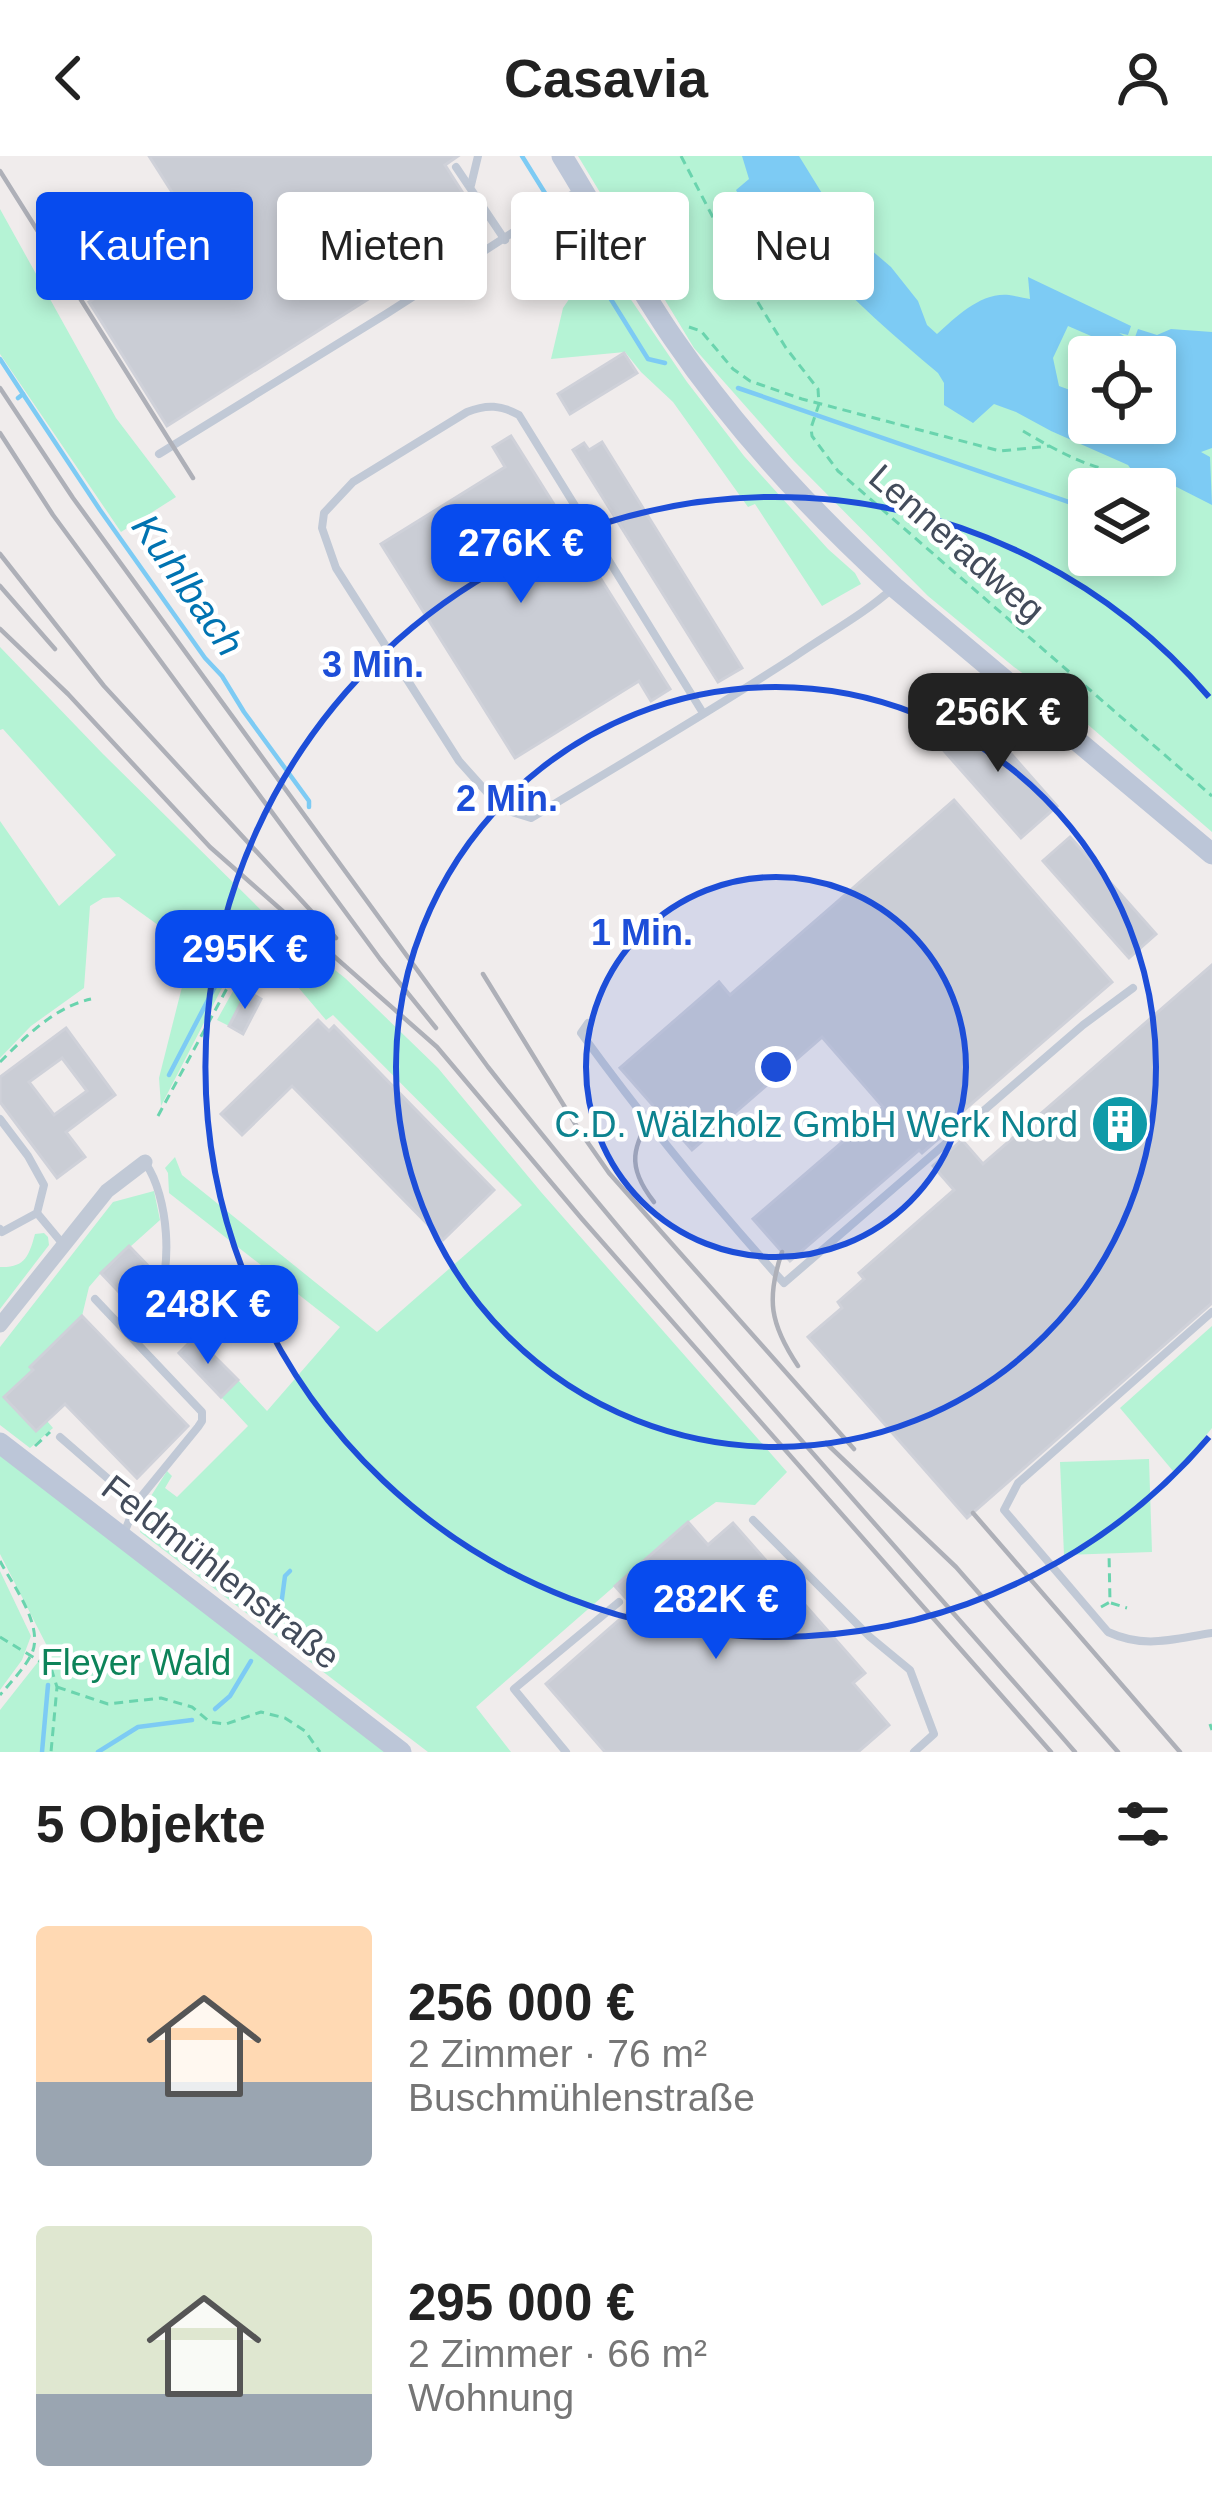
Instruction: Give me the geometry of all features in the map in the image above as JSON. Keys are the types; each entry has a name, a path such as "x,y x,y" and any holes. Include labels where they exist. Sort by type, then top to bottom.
{"street":[{"path":"562,156 672,336 777,471 894,586 1212,854"},
{"path":"0,1325 107,1191 145,1162"},
{"name":"Feldmühlenstraße","path":"0,1443 401,1752"}],"lane":[{"path":"470,186 478,156"},
{"path":"456,167 505,240"},
{"path":"159,454 582,189"},
{"path":"703,713 520,415 482,406 467,412 353,482 325,513 322,528 336,568 459,760 502,809 531,818 703,713 874,605 894,586"},
{"path":"589,1023 581,1034 646,1123 784,1282 1083,1025 1133,988"},
{"path":"0,1119 44,1185 37,1213 0,1229"},
{"path":"130,1335 154,1305 165,1270 162,1208 156,1178 145,1162"},
{"path":"37,1213 63,1244"},
{"path":"95,1299 202,1412 198,1427 136,1502 122,1537"},
{"path":"1212,1312 1018,1483 1004,1510 1108,1632 1130,1642 1212,1633"},
{"path":"60,1437 136,1502"},
{"path":"753,1520 910,1670 934,1734 935,1752"},
{"path":"566,1752 514,1689 619,1602"},
{"path":"914,1752 934,1734"}],"path":[{"path":"681,156 754,296 818,389 819,404"},
{"path":"672,336 690,326 701,331 733,370 750,381 819,404 1000,451 1050,446"},
{"name":"Lenneradweg","path":"819,404 811,428 816,443 838,471 1212,796"},
{"path":"1023,431 1100,468"},
{"path":"158,1117 259,929"},
{"path":"0,1062 67,1007 91,999"},
{"path":"21,1460 52,1430 60,1437"},
{"path":"1109,1553 1109,1602"},
{"path":"0,1561 32,1624 35,1643 32,1655 0,1695"},
{"path":"1091,1613 1109,1602 1127,1608"},
{"path":"0,1637 51,1668 57,1687 51,1752"},
{"path":"57,1687 108,1704 161,1699 192,1707 211,1722 226,1724 261,1712 285,1718 305,1731 320,1752"},
{"path":"1210,1724 1212,1730"}],"green space":[{"path":"578,156 1212,156 1212,832 1056,697 928,596 794,461 694,348 665,300 689,300 689,192 600,192"},
{"path":"0,209 36,274 36,300 51,300 116,418 176,497 121,532 0,354"},
{"path":"568,300 631,300 744,456 861,584 822,606 755,504 748,507 673,402 625,352 551,359"},
{"path":"0,647 266,915 345,978 438,1068 787,1472 755,1505 716,1502 688,1522 476,1707 511,1752 428,1752 140,1532 151,1496 167,1471 172,1476 165,1488 177,1497 248,1426 221,1397 238,1380 267,1411 340,1327 169,1193 165,1168 175,1157 182,1175 377,1332 522,1205 333,1015 326,1020 275,960 247,992 229,1026 217,1020 265,933 255,924 161,1106 159,1078 183,983 198,985 198,966 186,962 184,968 179,966 172,935 119,897 103,898 90,906 84,988 31,1026 0,1058 0,821 59,906 116,855 0,730"},
{"path":"154,1191 160,1220 101,1273 89,1287 82,1316 5,1397 53,1428 30,1448 0,1425 0,1347 113,1202"},
{"path":"44,1233 49,1245 0,1309 0,1267 20,1263 35,1234"},
{"path":"1212,1326 1212,1428 1173,1471 1120,1408"},
{"name":"Fleyer Wald","path":"0,1443 401,1752 0,1752 0,1710 47,1646 0,1554"},
{"path":"1149,1459 1152,1552 1064,1555 1060,1462"},
{"path":"0,1571 31,1636 22,1660 0,1690"}],"water":[{"path":"742,156 799,156 821,192 737,192 749,179"},
{"path":"874,252 918,301 927,325 937,334 989,297 1030,299 1028,277 1131,326 1128,335 1119,333 1124,336 1091,336 1068,326 1053,358 1059,386 1068,389 1068,439 994,404 973,423 944,405 944,383 938,373 856,300 874,300"},
{"path":"1138,329 1157,335 1171,329 1212,332 1212,448 1201,452 1210,457 1212,505 1176,487 1176,468 1128,465 1080,444 1176,444 1176,336 1135,336"}],"building":[{"path":"149,156 458,156 445,165 462,192 277,192 277,300 367,300 167,426 89,302 253,300 253,192 172,192"},
{"path":"624,353 637,373 570,414 558,394"},
{"path":"511,436 670,689 651,701 639,681 515,758 381,544 505,467 493,447"},
{"path":"602,442 742,668 718,682 573,450 584,443 589,450"},
{"path":"974,712 1057,806 1021,838 938,744"},
{"path":"954,800 1112,982 948,1124 951,1128 790,1261 753,1219 883,1107 822,1037 692,1150 620,1068 719,982 730,995"},
{"path":"1070,837 1156,934 1129,958 1043,861"},
{"name":"C.D. Wälzholz GmbH Werk Nord","path":"1212,965 1212,1303 967,1518 808,1337 842,1308 838,1302 864,1279 859,1273 954,1190 933,1166 962,1140 983,1164"},
{"path":"247,991 261,999 243,1034 229,1026"},
{"path":"318,1020 329,1031 334,1026 494,1190 443,1240 292,1086 242,1135 221,1114"},
{"path":"66,1028 115,1095 66,1132 85,1157 57,1178 0,1102 0,1077","holes":["62,1058 87,1091 54,1115 29,1082"]},
{"path":"129,1246 156,1274 144,1289 150,1295 135,1309 101,1273"},
{"path":"82,1316 188,1426 137,1478 65,1404 36,1431 4,1397"},
{"path":"195,1337 238,1380 221,1397 179,1353"},
{"path":"688,1522 708,1545 733,1523 865,1673 853,1683 889,1725 858,1752 605,1752 546,1684 634,1607 615,1586"}],"waterway":[{"path":"522,156 648,359 665,363"},
{"path":"0,359 23,394 18,398"},
{"path":"738,388 1068,502"},
{"name":"Kuhlbach","path":"23,394 309,807"},
{"name":"Kuhlbach","path":"169,1075 247,925"},
{"path":"273,1621 290,1571"},
{"path":"215,1709 230,1696 251,1661"},
{"path":"42,1752 48,1685"},
{"path":"98,1752 138,1727 192,1720"}],"railway":[{"path":"0,171 193,478"},
{"path":"0,388 73,498 488,1067 704,1328 1075,1752"},
{"path":"0,433 53,515 436,1028"},
{"path":"0,554 104,686 336,938"},
{"path":"0,586 55,649"},
{"path":"0,629 68,694 210,847 437,1047 582,1219 1051,1752"},
{"path":"483,974 609,1173 854,1449"},
{"path":"654,1202 639,1177 635,1155 655,1108"},
{"path":"782,1252 774,1284 774,1311 781,1337 798,1366"},
{"path":"826,1443 956,1567 1118,1752"},
{"path":"973,1513 1180,1752"}],"place":[{"name":"C.D. Wälzholz GmbH Werk Nord","path":"1120,1124"}]}
